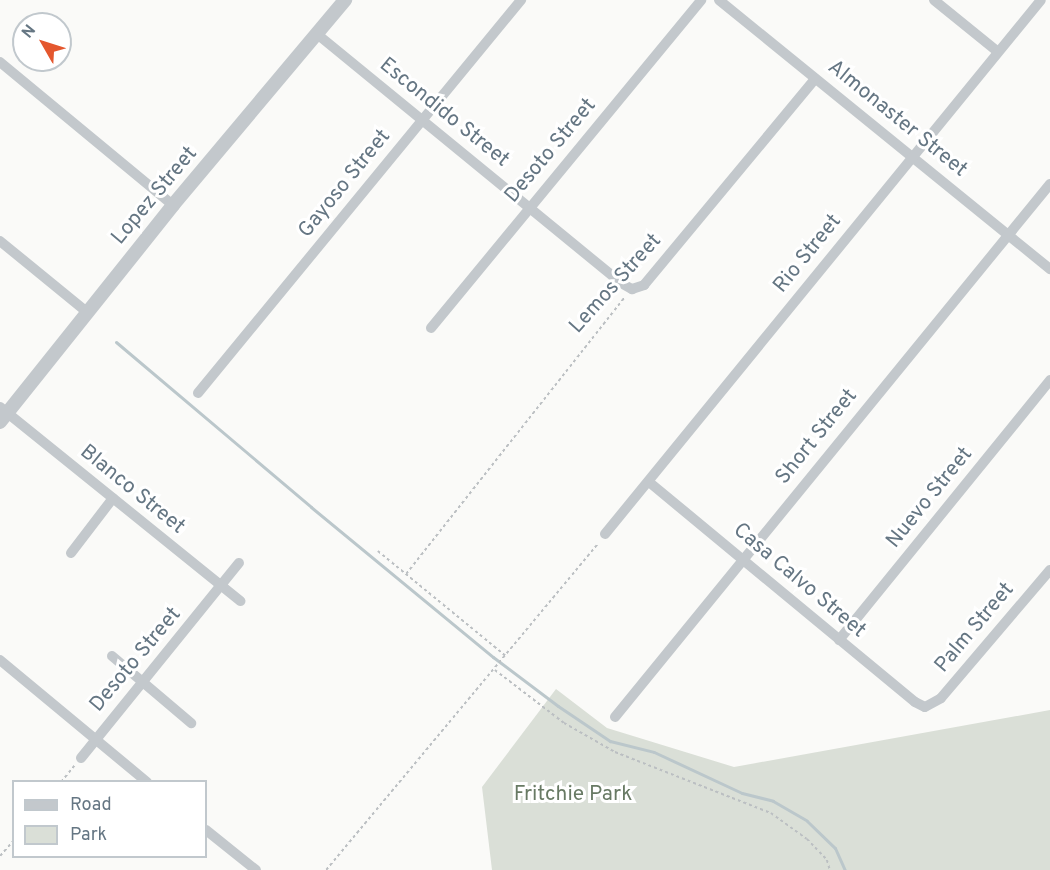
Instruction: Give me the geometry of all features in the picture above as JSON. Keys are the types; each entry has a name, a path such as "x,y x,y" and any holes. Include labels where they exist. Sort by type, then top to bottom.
{"street":[{"name":"Lopez Street","path":"2,414 345,0"},
{"name":"Gayoso Street","path":"198,393 521,0"},
{"name":"Desoto Street","path":"431,328 701,0"},
{"name":"Almonaster Street","path":"719,0 913,155 1050,269"},
{"path":"934,0 998,52"},
{"name":"Rio Street","path":"605,534 1041,0"},
{"name":"Escondido Street","path":"317,34 632,289"},
{"path":"0,62 173,205"},
{"name":"Lemos Street","path":"632,289 644,285 815,79"},
{"name":"Short Street","path":"615,717 742,558 1050,184"},
{"path":"0,241 88,313"},
{"name":"Nuevo Street","path":"839,640 1050,380"},
{"name":"Blanco Street","path":"2,414 113,498 221,589 240,601"},
{"name":"Casa Calvo Street","path":"649,482 915,702 925,707"},
{"path":"71,553 113,498"},
{"name":"Desoto Street","path":"81,758 141,681 221,589 239,564"},
{"name":"Palm Street","path":"925,707 941,698 1050,570"},
{"path":"112,656 191,723"},
{"path":"0,660 145,780"},
{"path":"207,831 256,870"}],"path":[{"name":"Lemos Street","path":"406,574 632,289"},
{"path":"326,870 495,670 605,534"},
{"path":"378,551 506,656"},
{"path":"495,670 564,723 615,753 771,813 807,839 827,860 830,870"},
{"path":"63,780 81,758"},
{"path":"0,856 12,842"}],"green space":[{"name":"Fritchie Park","path":"556,689 607,728 734,767 1050,710 1050,870 492,870 482,787"}],"waterway":[{"path":"116,342 493,657 558,706 610,741 654,752 742,793 773,801 807,821 835,848 845,870"}]}
